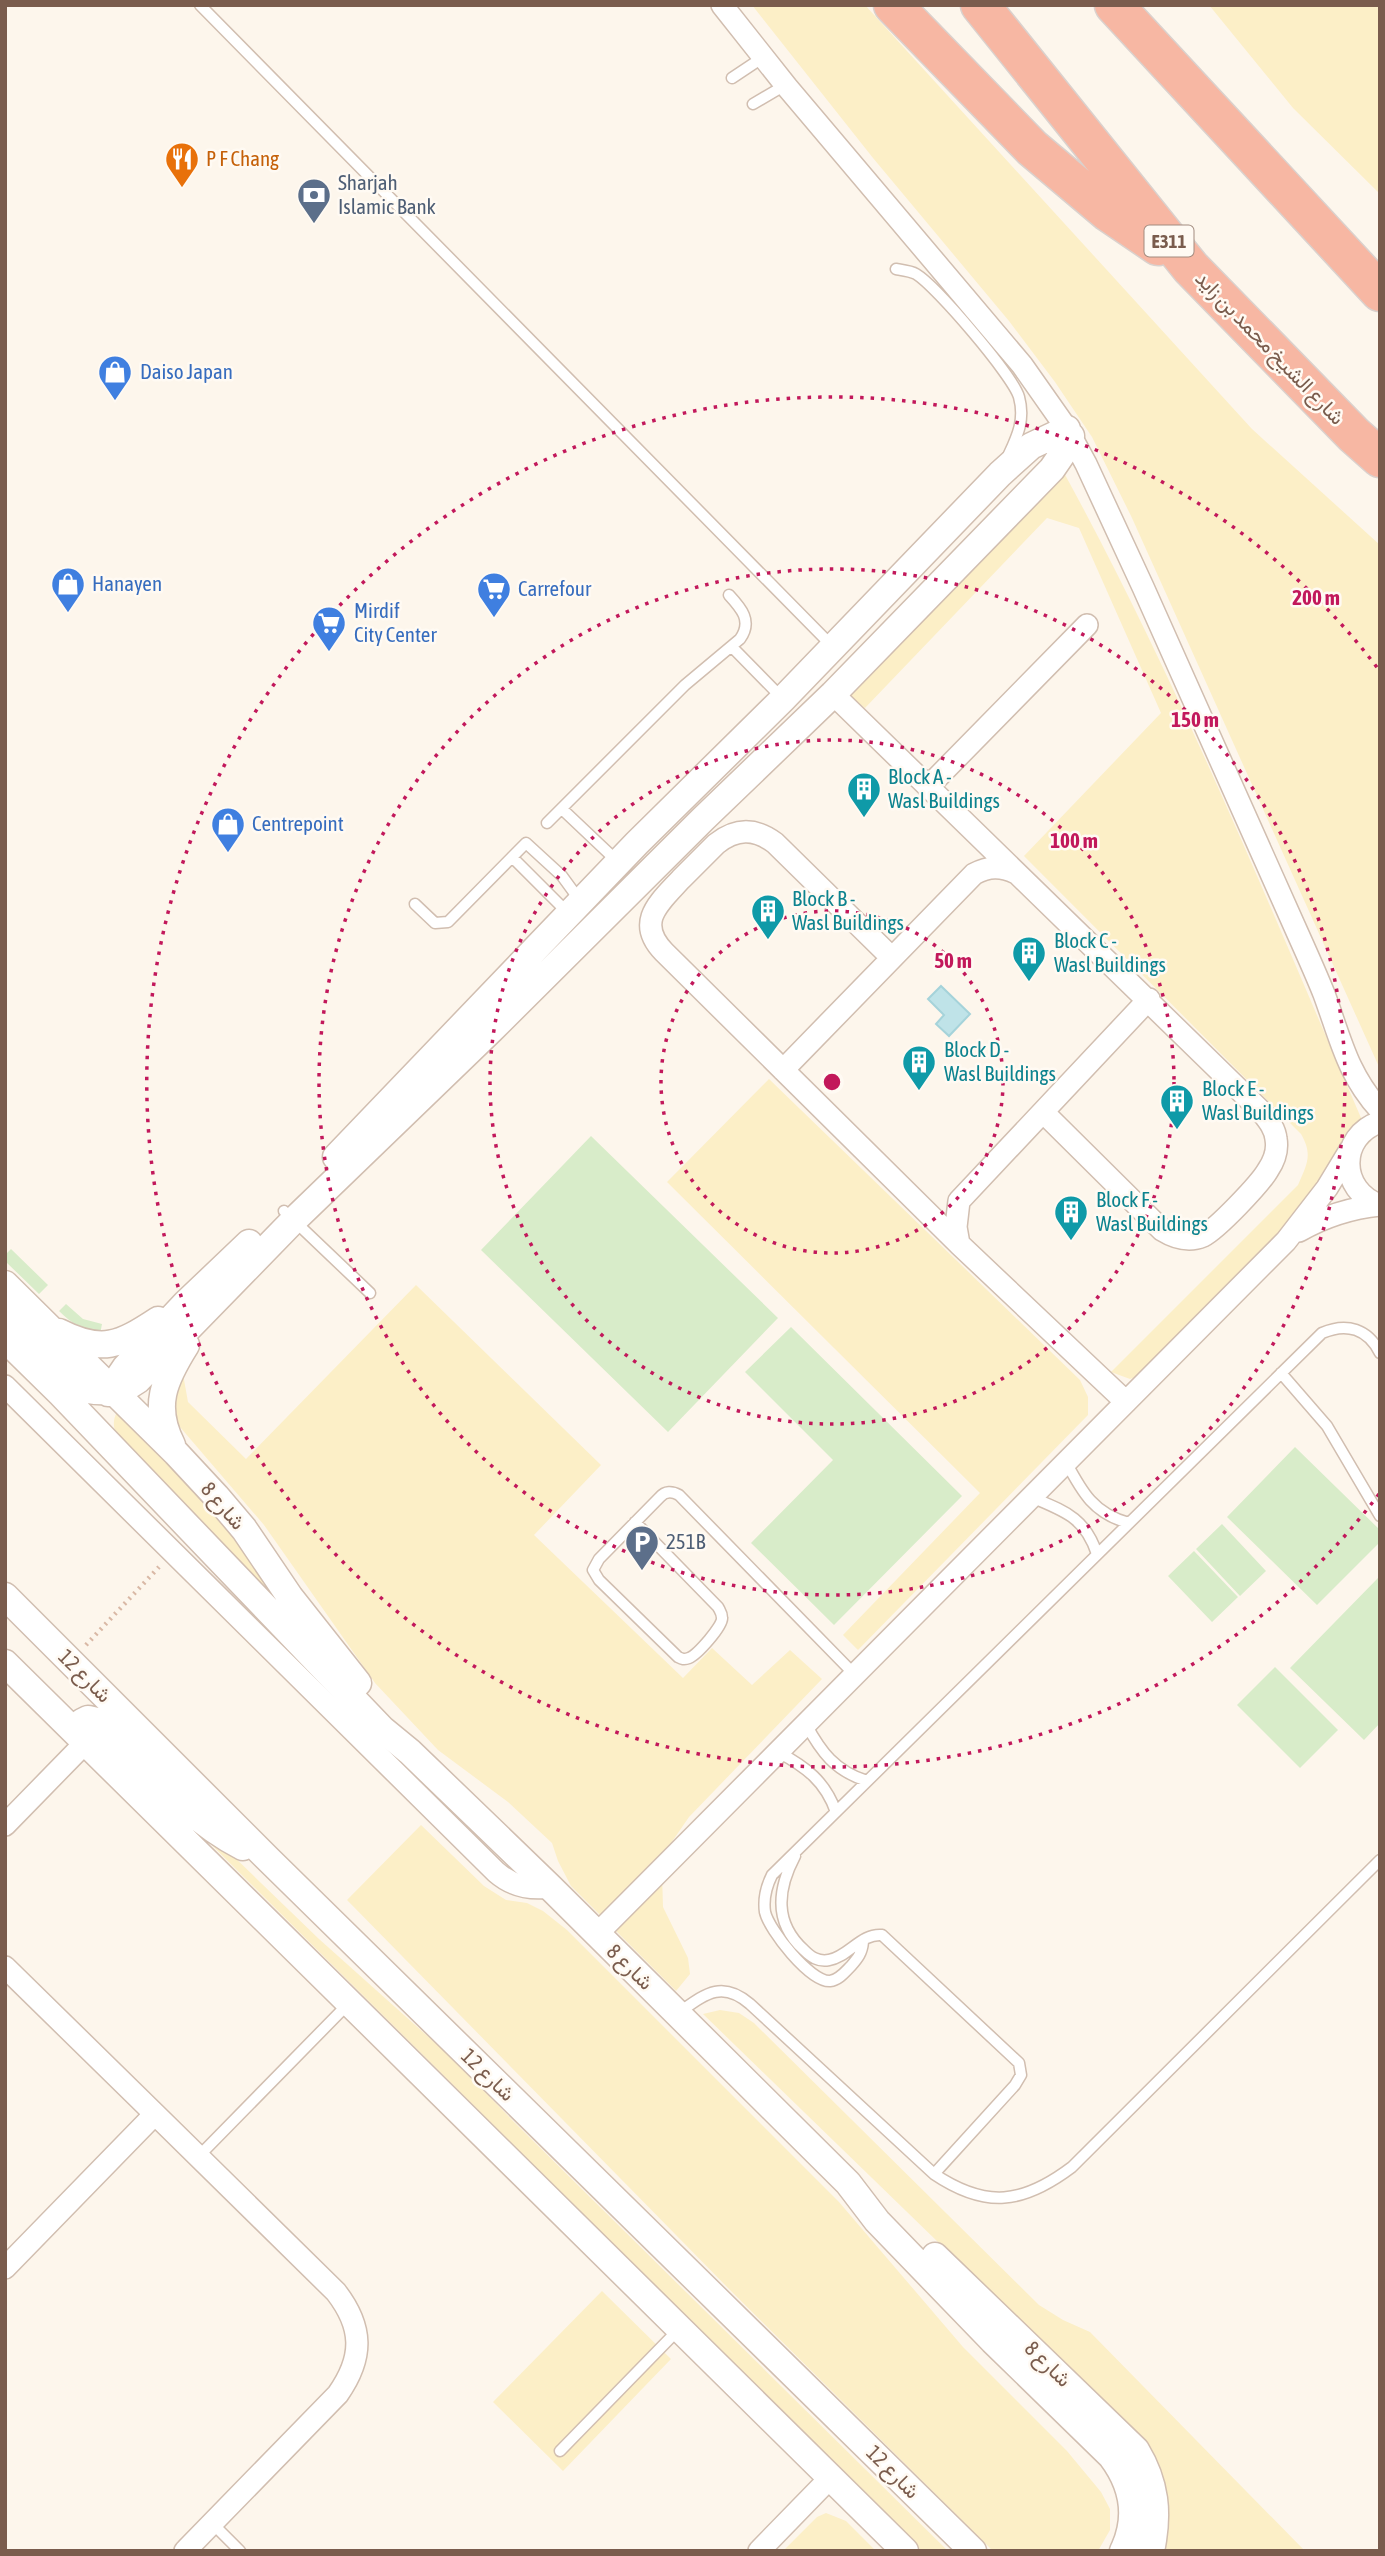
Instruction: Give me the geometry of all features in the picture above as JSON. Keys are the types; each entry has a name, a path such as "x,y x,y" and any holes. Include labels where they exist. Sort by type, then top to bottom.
{"highway":[{"path":"893,5 1031,148 1108,212 1191,268"},
{"name":"شارع الشيخ محمد بن زايد","path":"980,5 1191,268 1354,435 1380,458"},
{"path":"1115,5 1380,292"}],"street":[{"path":"722,5 787,87 1023,365 1069,432 1137,575 1298,934 1323,992 1350,1068 1358,1084 1380,1110"},
{"path":"103,1438 100,1422 103,1405 125,1368 197,1307 288,1216 619,862 783,699 1000,474 1031,446 1069,432"},
{"path":"288,1216 492,1030 703,819 833,694 1052,469 1063,453 1069,432"},
{"path":"928,787 1087,625"},
{"path":"703,819 721,784 828,675 835,662 833,647"},
{"path":"833,694 1149,999 1272,1124 1277,1141 1275,1157 1267,1172 1223,1219 1202,1236 1188,1239 1174,1237 1162,1230 1043,1112"},
{"path":"892,958 765,835 752,831 727,836 658,904 650,924 657,944 959,1244 1126,1402"},
{"path":"783,1070 974,874 995,867 1016,873"},
{"path":"492,1030 520,989 579,928 583,911 575,908"},
{"path":"915,1201 937,1205 959,1201 1149,999"},
{"path":"596,1935 1286,1241 1327,1188 1364,1130 1380,1122"},
{"path":"1350,1150 1349,1174 1354,1186 1362,1195 1380,1205"},
{"path":"959,1201 956,1227 959,1244"},
{"path":"1286,1241 1330,1215 1380,1205"},
{"name":"شارع 8","path":"5,1284 176,1453 244,1529 290,1597 398,1730 410,1752"},
{"path":"48,1327 93,1345 113,1345 197,1307"},
{"path":"176,1453 163,1425 161,1397 197,1307"},
{"path":"5,1316 78,1387 94,1391 110,1390"},
{"name":"شارع 8","path":"5,1339 363,1710 550,1887 848,2183 877,2221 993,2341 1111,2456 1129,2486 1132,2511 1129,2539 1123,2551"},
{"path":"5,1386 496,1872 515,1885 538,1889 550,1887"},
{"name":"شارع 12","path":"5,1596 267,1858 973,2551"},
{"path":"5,1663 905,2551"},
{"path":"5,1825 82,1738 82,1722 88,1719 101,1722 203,1823 233,1843 267,1858"},
{"path":"5,1966 335,2292 351,2315 358,2342 356,2361 349,2378 338,2393 185,2551"},
{"path":"5,2268 155,2114"},
{"name":"شارع 8","path":"848,2183 886,2210 1136,2450 1152,2482 1156,2503 1151,2551"},
{"path":"759,2551 831,2477"}],"lane":[{"path":"200,5 833,647"},
{"path":"732,78 759,60 765,59"},
{"path":"753,104 782,87 787,87"},
{"path":"895,269 916,273 950,306 1000,366 1019,396 1022,427 1000,474"},
{"path":"547,823 685,685 732,647 744,633 746,620 729,595"},
{"path":"732,647 783,699"},
{"path":"562,809 619,862"},
{"path":"415,904 435,923 448,922 526,843 562,876 575,908"},
{"path":"512,858 575,908"},
{"path":"288,1216 370,1293"},
{"path":"863,1942 860,1955 845,1973 829,1981 812,1974 776,1934 765,1912 766,1886 780,1865 1322,1333 1341,1327 1361,1331 1380,1353"},
{"path":"1281,1373 1327,1426 1380,1516"},
{"path":"1066,1462 1087,1500 1106,1515 1129,1523"},
{"path":"635,1522 722,1614 718,1629 689,1658 681,1659 674,1655 594,1573 596,1562 635,1522 663,1494 671,1492 678,1495 855,1675"},
{"path":"1031,1497 1070,1514 1088,1532 1097,1554"},
{"path":"806,1724 827,1759 846,1773 867,1780"},
{"path":"778,1752 812,1773 827,1790 836,1812"},
{"path":"797,1850 780,1895 783,1919 794,1941 812,1957 826,1961 840,1956 854,1944 876,1934 887,1937 1019,2063 1021,2075 1015,2085 934,2174"},
{"path":"677,2014 710,1992 728,1991 736,1994 934,2174 956,2188 986,2197 1017,2196 1047,2186 1072,2167 1380,1860"},
{"path":"198,2157 349,2003"},
{"path":"560,2451 680,2328"},
{"path":"212,2523 240,2551"}],"path":[{"path":"71,1661 174,1551"}],"green space":[{"path":"591,1136 778,1318 668,1432 481,1250"},
{"path":"11,1249 48,1285 39,1294 5,1261 5,1255"},
{"path":"66,1304 83,1319 102,1324 100,1334 64,1316 59,1311"},
{"path":"791,1327 962,1496 834,1625 751,1543 833,1460 745,1372"},
{"path":"1295,1447 1380,1530 1380,1542 1317,1605 1227,1517"},
{"path":"1222,1524 1266,1571 1240,1596 1196,1549"},
{"path":"1194,1551 1238,1597 1212,1622 1168,1576"},
{"path":"1378,1578 1380,1723 1364,1740 1290,1668"},
{"path":"1275,1667 1338,1730 1300,1768 1237,1705"}],"sand":[{"path":"752,5 865,5 1252,429 1380,545 1380,1069 1132,518 1092,437 1009,321 873,158"},
{"path":"1209,5 1380,5 1380,194 1293,108"},
{"path":"1063,471 1106,552 1186,718 1262,886 1371,1141 1144,1374 1130,1379 1111,1372 1298,1185 1308,1154 1301,1134 1024,856 1161,713 1079,528 1047,518 865,708 841,689"},
{"path":"769,1079 1080,1380 1088,1397 1088,1415 858,1650 843,1635 980,1493 667,1182"},
{"path":"416,1285 601,1465 534,1535 683,1678 712,1648 752,1685 790,1650 822,1679 689,1817 669,1846 662,1874 663,1907 688,1958 690,1974 676,1991 571,1886 552,1843 508,1802 438,1750 375,1683 264,1525 174,1420 175,1386 183,1374 188,1402 246,1459"},
{"path":"117,1412 227,1523 328,1660 122,1446 114,1425"},
{"path":"108,1735 319,1939 452,2058 948,2551 922,2551 105,1739"},
{"path":"421,1825 484,1886 506,1900 527,1903 543,1911 567,1930 839,2202 963,2347 1067,2451 1101,2492 1110,2509 1110,2530 1098,2551 993,2551 729,2289 347,1900"},
{"path":"720,2010 739,2013 754,2023 1039,2305 1090,2332 1305,2551 1162,2551 1076,2376 703,2014"},
{"path":"602,2291 671,2359 563,2471 493,2402"},
{"path":"826,2513 846,2521 876,2551 783,2551 817,2517"}],"water":[{"path":"941,986 970,1014 949,1036 936,1024 944,1015 928,999"}],"place":[{"name":"P F Chang","path":"182,189"},
{"name":"Sharjah Islamic Bank","path":"314,225"},
{"name":"Daiso Japan","path":"115,402"},
{"name":"Hanayen","path":"68,614"},
{"name":"Carrefour","path":"494,619"},
{"name":"Mirdif City Center","path":"329,653"},
{"name":"Block A - Wasl Buildings","path":"864,819"},
{"name":"Centrepoint","path":"228,854"},
{"name":"Block B - Wasl Buildings","path":"768,941"},
{"name":"Block C - Wasl Buildings","path":"1029,983"},
{"name":"Block D - Wasl Buildings","path":"919,1092"},
{"name":"Block E - Wasl Buildings","path":"1177,1131"},
{"name":"Block F - Wasl Buildings","path":"1071,1242"},
{"name":"251B","path":"642,1572"}]}
